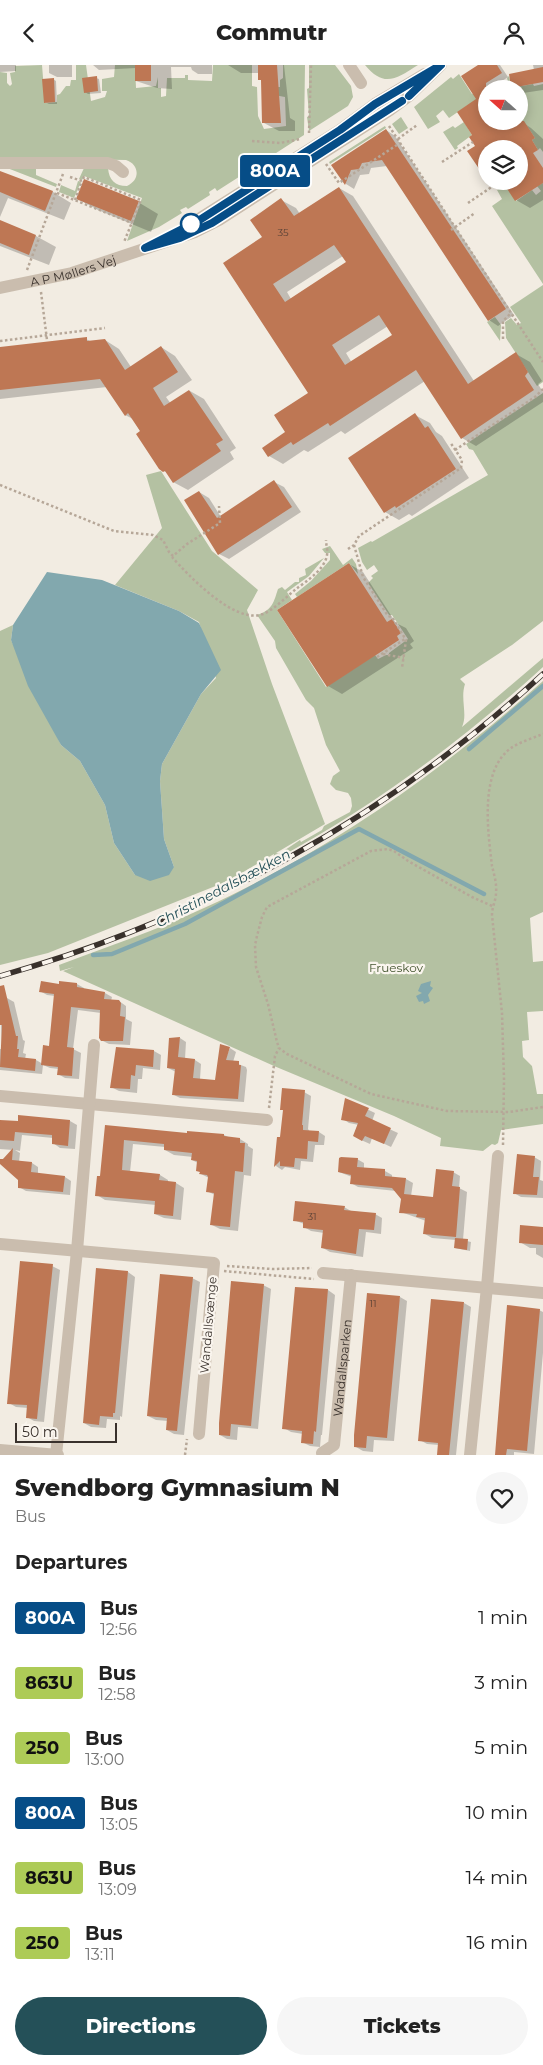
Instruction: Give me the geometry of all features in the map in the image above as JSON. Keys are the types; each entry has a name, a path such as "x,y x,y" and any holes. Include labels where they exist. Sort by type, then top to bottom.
{"street":[{"path":"349,65 362,83"},
{"name":"A P Møllers Vej","path":"0,288 80,271 187,235 219,219 390,110 409,96 441,65"},
{"path":"0,163 63,169 110,164 123,172"},
{"path":"0,1450 57,1455 77,1251 94,1045"},
{"path":"0,1096 268,1121"},
{"path":"470,1455 500,1150"},
{"name":"Wandallsvænge","path":"0,1244 213,1267 193,1436"},
{"path":"322,1276 351,1275 543,1293"},
{"name":"Wandallsparken","path":"322,1453 334,1445 351,1275"}],"path":[{"path":"252,141 280,143 299,139 310,132 311,65"},
{"path":"388,124 543,362"},
{"path":"398,139 417,125"},
{"path":"442,163 473,142"},
{"path":"325,162 339,183 400,143"},
{"path":"21,285 56,193 63,169 82,181"},
{"path":"75,200 84,177 141,200 126,239"},
{"path":"468,203 487,190"},
{"path":"56,193 132,223"},
{"path":"451,230 475,213"},
{"path":"40,281 47,340"},
{"path":"503,339 503,321 511,313"},
{"path":"0,341 105,328"},
{"path":"455,450 535,397 543,389"},
{"path":"348,549 354,545 359,536 461,468 462,460 450,442"},
{"path":"0,485 114,531 153,535 163,540 171,555 197,584 214,598 246,614 258,615 269,611 314,574 326,557 326,540"},
{"path":"171,555 175,555 187,544 220,523 219,506"},
{"path":"354,545 362,579 388,617 392,617 406,639 402,669"},
{"path":"377,657 406,639"},
{"path":"382,654 404,658"},
{"path":"500,1150 504,1079 502,1013 492,906 496,892 488,820 490,791 494,772 501,758 512,748 543,734"},
{"path":"492,906 472,897 388,849 371,851 267,907 259,925 255,957 280,1048 293,1058 325,1074 385,1098 452,1112 503,1112 543,1107"},
{"path":"268,1121 274,1061 280,1048"},
{"path":"213,1267 316,1268 322,1276"},
{"path":"213,1267 322,1276"},
{"path":"185,1455 193,1436"}],"green space":[{"path":"42,65 45,103 57,102 57,95 66,86 70,86 71,80 76,80 76,65 86,65 91,101 105,97 107,91 102,91 102,79 114,77 115,65 135,65 136,88 156,86 158,77 158,88 161,88 161,97 166,96 167,78 185,78 185,75 188,75 188,80 212,81 213,65 252,65 252,86 257,87 258,116 264,129 286,126 285,97 274,95 274,87 280,87 280,80 283,78 283,65 305,65 304,135 217,191 215,188 209,192 210,195 188,209 186,207 180,210 182,213 159,227 127,241 142,198 84,176 82,180 79,179 84,168 108,168 113,181 119,185 127,186 135,180 137,172 134,165 130,162 126,160 0,158 0,72 7,73 7,83 10,86 12,84 10,73 15,72 15,66"},
{"path":"309,65 335,65 351,86 353,97 348,106 309,131 307,89 309,88"},
{"path":"365,65 418,65 397,77 384,79 378,77"},
{"path":"459,74 472,94 478,92 478,110 474,113 468,105 449,118 443,110 436,116 440,122 428,129 414,107 451,77 453,79"},
{"path":"543,84 543,152 540,148 538,150 532,140 535,138 528,128 528,85"},
{"path":"401,117 408,128 399,134 392,124"},
{"path":"464,122 472,135 457,146 458,148 455,150 443,132 453,126 455,128"},
{"path":"385,126 386,128 330,164 329,162"},
{"path":"2,166 36,167 36,175 57,184 56,187"},
{"path":"78,181 81,182 74,198 59,192 61,185 75,191"},
{"path":"543,183 543,284 492,206 502,199 497,190 508,190 516,201 532,190 536,195 541,191 537,186"},
{"path":"543,285 543,382 537,386 506,338 505,322 511,318 517,325 521,323 510,307"},
{"path":"495,317 501,325 500,341 487,322"},
{"path":"543,393 543,621 512,645 460,679 465,684 463,695 464,722 462,727 543,658 543,667 512,695 414,772 345,819 273,861 274,854 228,881 48,953 0,965 0,631 13,625 11,640 61,745 80,761 105,805 114,843 135,875 174,867 164,839 160,781 162,764 201,694 216,678 199,622 179,611 115,585 162,528 146,475 161,471 212,551 258,590 247,610 272,684 325,824 276,853 279,854 350,812 352,806 348,793 336,790 330,784 333,776 340,771 326,745 314,708 306,700 276,648 275,641 257,615 270,608 278,589 282,587 285,590 295,582 299,582 299,578 306,575 305,569 324,558 309,576 287,592 292,600 277,610 326,687 375,655 378,659 389,655 389,653 408,639 392,615 389,615 368,583 373,578 371,576 378,571 374,565 367,570 362,562 358,548 372,542 488,475 473,450 469,449 466,444"},
{"path":"330,546 343,565 352,558 356,564 358,574 349,563 297,597 295,594 311,581 330,560 330,553 325,553 322,549"},
{"name":"Frueskov","path":"543,681 543,912 530,918 533,962 543,961 543,1011 527,1012 529,1040 522,1041 523,1057 532,1066 537,1094 543,1094 543,1124 501,1130 498,1143 492,1144 483,1151 440,1146 441,1138 394,1116 274,1066 63,971 74,967 60,971 59,965 168,924 250,886 339,835 424,778 465,747"}],"water":[{"path":"47,572 102,580 179,611 199,623 221,670 201,694 162,764 160,781 164,839 174,867 169,875 150,881 135,875 114,843 105,805 80,761 61,745 28,686 11,640 13,625"},
{"path":"431,981 430,986 433,988 428,995 430,1001 424,1004 423,1001 419,1002 416,996 422,993 418,991 421,984"}],"building":[{"path":"135,65 151,65 151,81 135,81"},
{"path":"258,65 277,65 281,123 262,123 261,80 258,80"},
{"path":"478,65 497,65 502,73 491,80 478,80 478,130 528,130 528,127 535,138 532,140 538,150 533,153 543,168 543,183 515,201 508,190 528,190 528,140 478,140 478,167 467,151 475,146 469,137 472,135 457,112 476,99 461,76"},
{"path":"543,67 543,82 528,85 528,80 510,80 509,74"},
{"path":"97,76 98,91 84,93 82,78"},
{"path":"54,78 55,102 44,103 42,79"},
{"path":"386,129 506,309 488,321 382,160 362,163 359,169 351,170 345,185 331,165"},
{"path":"0,171 53,191 45,211 0,192"},
{"path":"84,179 139,201 131,221 76,199"},
{"path":"339,187 468,384 516,352 528,372 525,376 534,390 461,439 416,370 330,426 328,423 293,445 291,442 268,457 262,448 285,432 274,415 308,393 223,263 262,237 250,220 281,198 294,216","holes":["334,245 346,262 285,302 273,284","379,315 392,335 345,365 332,345"]},
{"path":"0,220 36,235 29,255 0,243"},
{"path":"87,337 87,341 105,339 125,370 161,346 178,372 153,388 164,406 189,390 223,440 216,444 221,451 173,483 165,471 163,472 159,469 136,434 140,431 128,413 125,416 100,379 0,390 0,347"},
{"path":"415,413 425,428 428,426 456,469 396,508 395,506 384,513 348,458"},
{"path":"274,480 292,507 218,555 184,500 199,491 217,518"},
{"path":"349,563 387,622 392,619 401,633 397,636 399,640 327,687 277,610"},
{"path":"41,981 59,984 59,981 77,983 77,987 105,992 104,999 119,1000 121,1003 120,1016 125,1017 123,1041 101,1041 99,1038 100,1010 71,1007 67,1047 74,1048 72,1076 57,1075 58,1067 41,1065 43,1045 49,1046 54,994 39,992"},
{"path":"4,985 16,1036 18,1036 18,1057 36,1059 35,1071 0,1067 2,1025 0,1025 0,986"},
{"path":"180,1037 178,1057 195,1059 193,1078 215,1080 220,1044 230,1047 226,1060 239,1061 239,1065 241,1065 238,1099 172,1095 175,1069 167,1068 169,1038"},
{"path":"116,1047 154,1050 153,1067 136,1065 135,1076 131,1075 130,1089 110,1088"},
{"path":"282,1088 305,1090 303,1130 319,1131 318,1142 308,1141 307,1159 295,1158 294,1167 280,1166 280,1161 274,1167 277,1137 280,1137 283,1110 280,1110"},
{"path":"345,1098 369,1108 365,1116 391,1128 384,1144 365,1136 362,1141 353,1136 358,1123 341,1120"},
{"path":"18,1115 70,1120 68,1146 52,1144 52,1135 15,1132 14,1141 0,1140 0,1120 18,1121"},
{"path":"105,1125 187,1133 187,1131 224,1134 224,1136 240,1138 240,1143 245,1143 243,1172 235,1171 230,1227 210,1225 214,1193 206,1192 208,1177 196,1171 197,1161 191,1160 192,1153 164,1150 164,1144 124,1140 122,1170 160,1174 159,1180 176,1182 173,1216 154,1214 155,1201 95,1196 97,1176 100,1176"},
{"path":"13,1148 12,1160 32,1162 31,1172 65,1176 63,1192 18,1188 18,1180 0,1164 0,1159 3,1159"},
{"path":"517,1154 535,1156 533,1177 539,1177 537,1195 513,1194"},
{"path":"339,1158 358,1158 357,1167 385,1169 385,1176 406,1178 404,1194 433,1197 436,1169 454,1171 452,1186 460,1187 456,1237 423,1234 425,1218 416,1217 417,1214 399,1213 401,1199 392,1188 350,1184 351,1175 338,1172"},
{"path":"295,1201 345,1206 344,1210 376,1213 374,1230 359,1229 356,1254 321,1248 323,1230 303,1228 303,1222 293,1221"},
{"path":"520,1225 543,1227 543,1245 519,1243"},
{"path":"455,1238 468,1239 467,1250 454,1248"},
{"path":"20,1261 53,1264 37,1419 26,1418 27,1405 7,1404"},
{"path":"96,1268 128,1271 115,1413 113,1413 113,1417 100,1416 99,1425 83,1423"},
{"path":"160,1274 193,1277 177,1431 166,1430 167,1418 147,1416"},
{"path":"231,1281 264,1284 251,1426 231,1424 230,1436 219,1435 219,1423"},
{"path":"295,1287 328,1289 316,1432 314,1431 313,1444 301,1443 302,1431 282,1429"},
{"path":"367,1293 400,1296 387,1438 367,1436 366,1448 354,1447 354,1435"},
{"path":"431,1299 464,1302 449,1455 437,1455 438,1443 418,1441"},
{"path":"507,1305 540,1309 527,1451 507,1449 506,1455 495,1455"}],"waterway":[{"path":"469,749 543,686"},
{"name":"Christinedalsbækken","path":"93,955 112,954 185,924 359,829 484,894"}],"railway":[{"path":"0,976 75,953 149,925 220,893 290,857 357,817 421,774 483,726 543,674"}],"bus line":[{"name":"800A","path":"402,101 212,223 170,242 145,248 198,221 340,130 375,104 441,65 409,96"}]}
